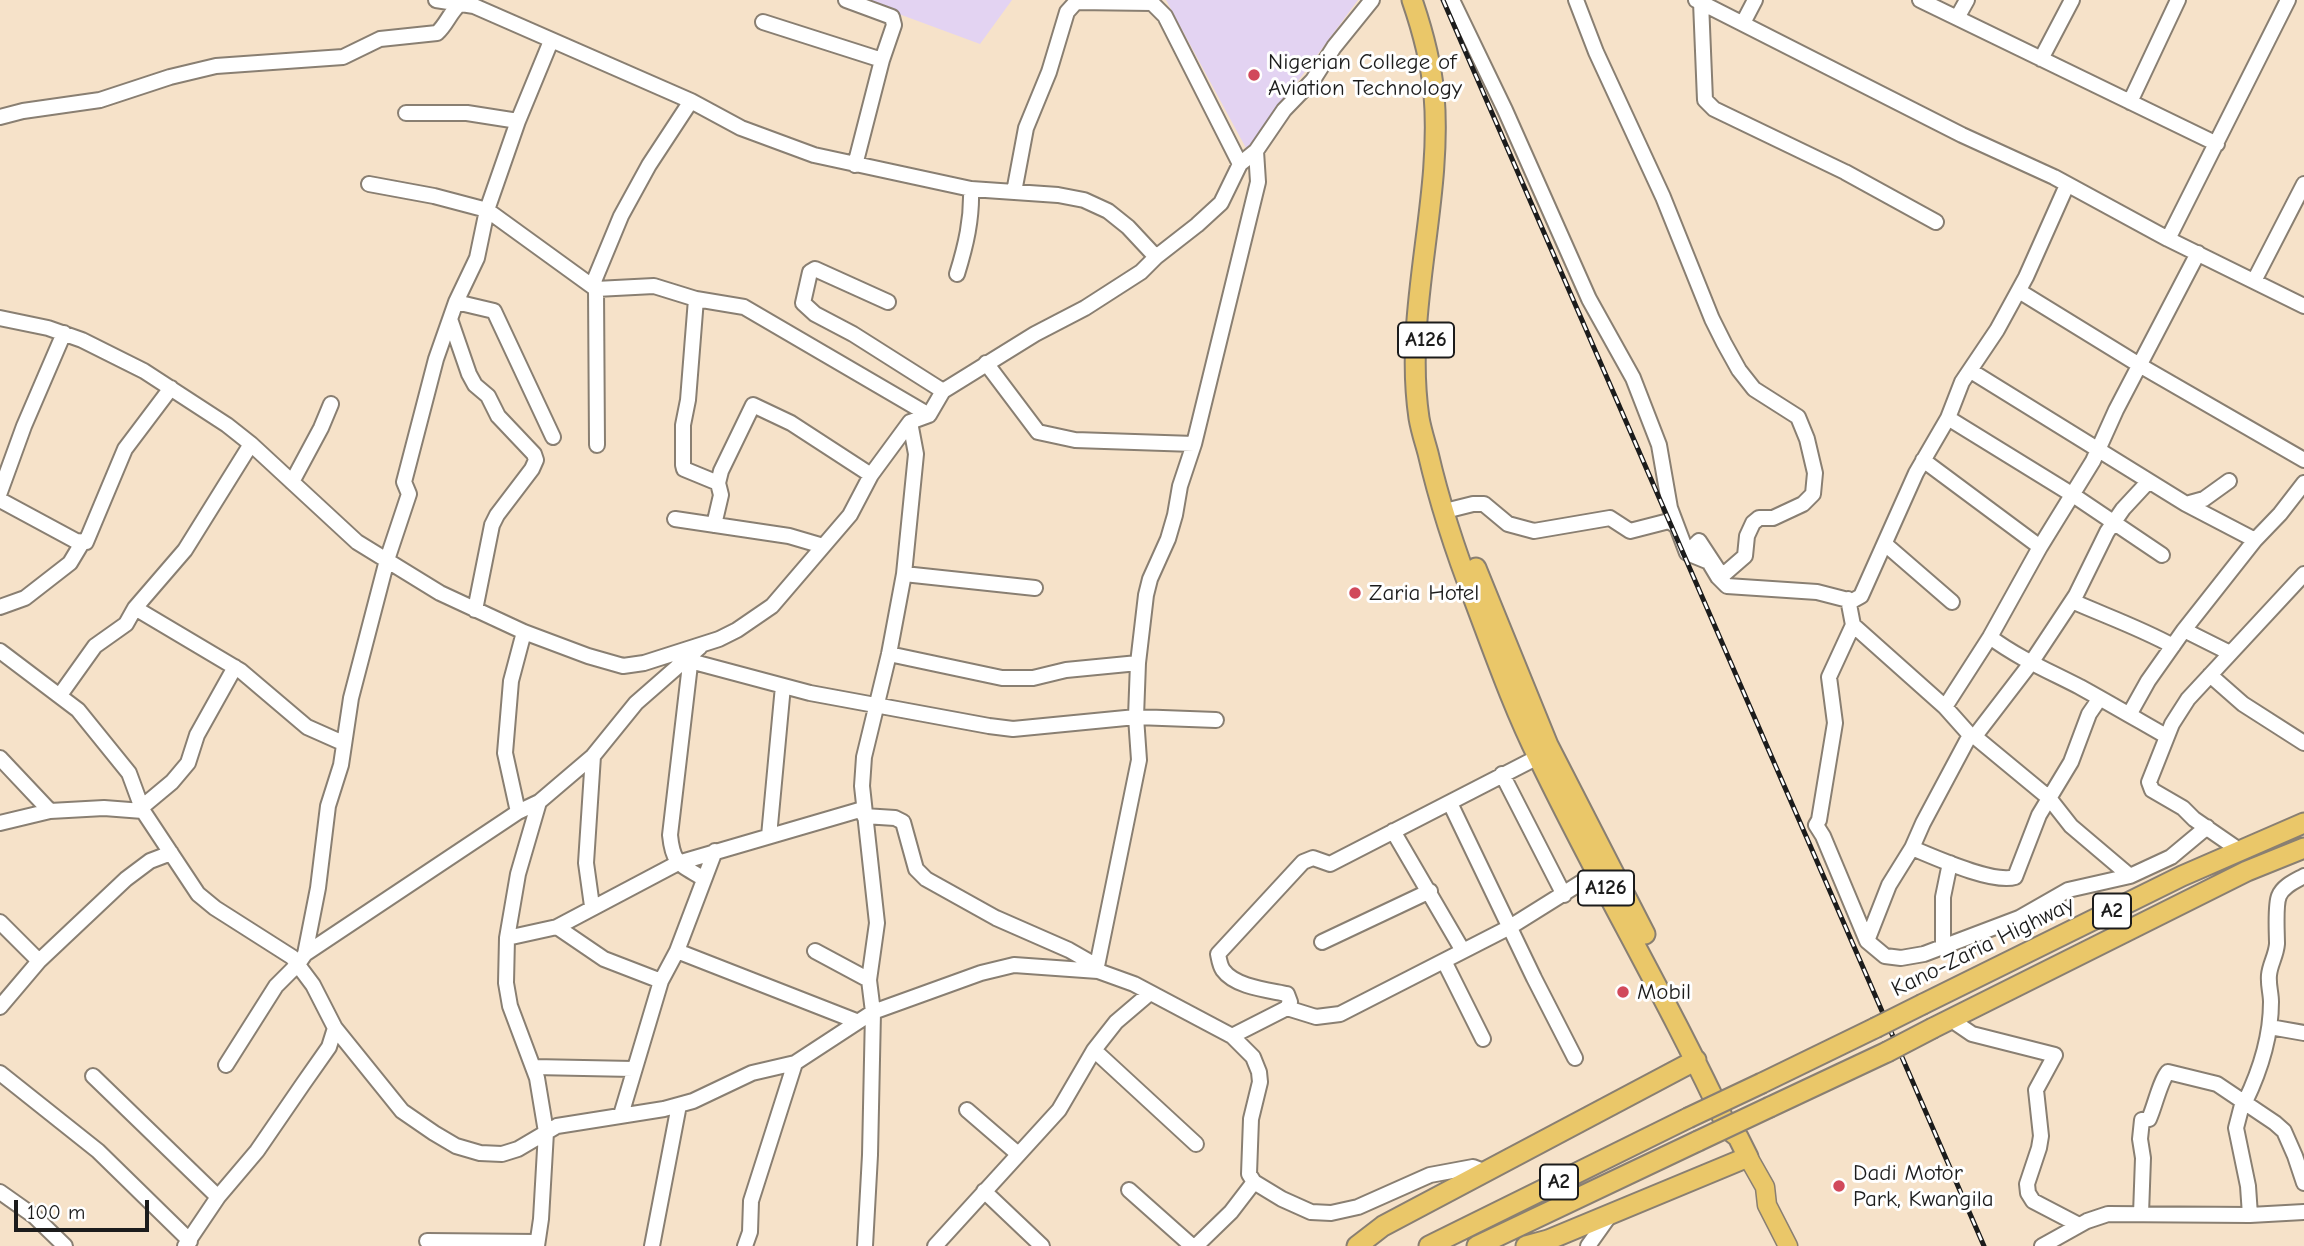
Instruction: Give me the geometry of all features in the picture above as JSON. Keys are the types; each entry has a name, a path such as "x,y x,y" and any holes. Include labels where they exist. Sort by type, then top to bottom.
{"highway":[{"name":"A126","path":"1412,0 1428,61 1434,103 1433,172 1418,296 1416,340 1419,419 1444,518 1538,757 1696,1060 1728,1129 1738,1137 1748,1157"},
{"name":"A126","path":"1423,0 1439,64 1445,124 1443,181 1427,323 1426,374 1431,423 1453,509 1548,745 1707,1054 1741,1125 1738,1137"},
{"name":"Kano-Zaria Highway","path":"1545,1189 2239,850 2304,823"},
{"name":"A2","path":"1477,1246 1887,1052 2248,871 2304,848"},
{"path":"1357,1246 1383,1226 1696,1060"},
{"path":"1526,1246 1548,1240 1748,1157"},
{"name":"A2","path":"1429,1246 1545,1189"},
{"path":"1545,1189 1555,1209"}],"main road":[{"path":"1748,1157 1765,1187 1776,1198 1802,1246"},
{"path":"1765,1187 1767,1205 1788,1246"}],"street":[{"path":"436,0 470,3 691,101 741,128 814,155 971,189 1058,195 1084,200 1108,211 1128,227 1156,257"},
{"path":"846,0 892,18 894,24 855,165"},
{"path":"226,1065 276,986 302,959 518,812 539,802 593,756 636,703 694,654 772,606 850,516 871,475 910,422 929,415 943,391 1141,272 1221,203 1240,164 1256,151 1284,110 1313,80 1334,47 1372,0"},
{"path":"1452,0 1505,110 1589,299 1633,378 1659,444 1675,525 1687,553 1709,562 1727,586 1816,592 1852,601 1861,596 1923,460 1948,418 1962,382 1997,330 2018,291 2067,185"},
{"path":"1576,0 1600,62 1663,197 1724,343 1739,370 1754,389 1798,417 1813,460 1814,485 1809,500 1773,517 1759,518 1753,523 1747,536 1745,555 1722,576 1699,541 1687,553"},
{"path":"1743,23 1755,0"},
{"path":"1920,0 2217,145"},
{"path":"1957,18 1967,0"},
{"path":"2041,59 2072,0"},
{"path":"2130,102 2178,0"},
{"path":"2168,239 2288,0"},
{"path":"1699,1 2304,306"},
{"path":"1699,1 1706,100 1714,109 1845,172 1936,222"},
{"path":"1014,192 1026,128 1049,72 1067,12 1076,2 1152,3 1158,6 1240,164"},
{"path":"0,117 100,100 170,77 216,66 343,57 380,38 437,33 451,11 470,3"},
{"path":"763,22 882,60"},
{"path":"551,41 518,121 487,209 477,258 456,302 436,359 404,482 409,494 387,560 351,698 341,765 328,806 317,888 302,959 335,1028 402,1111 456,1146 480,1153 502,1154 518,1149 565,1124 679,1105 708,1095 752,1073 795,1063 873,1012 981,973 1014,965 1098,969"},
{"path":"597,445 594,287 621,216 649,165 691,101"},
{"path":"406,113 467,113 518,121"},
{"path":"1098,969 1139,760 1136,717 1138,663 1150,579 1168,539 1180,486 1194,444 1258,181 1256,151"},
{"path":"369,184 487,209 594,287 654,286 696,299 744,307 929,415"},
{"path":"2254,281 2304,184"},
{"path":"957,274 972,212 971,189"},
{"path":"1945,707 1990,637 2098,450 2197,253"},
{"path":"888,302 815,269 810,272 803,303 815,314 853,334 943,391"},
{"path":"2018,291 2304,460"},
{"path":"696,299 688,400 683,425 684,469 718,483"},
{"path":"456,302 494,311 553,437"},
{"path":"0,318 64,333 122,359 171,388 251,444 357,541 440,593 524,632 588,656 623,666 694,654 783,686 858,703 1013,729 1136,717 1216,720"},
{"path":"450,319 475,385 488,396 498,416 534,454 536,460 492,525 475,610"},
{"path":"0,492 24,426 64,333"},
{"path":"986,363 1038,432 1075,440 1194,444"},
{"path":"1970,370 2149,481 2255,540"},
{"path":"0,607 25,598 70,563 82,543 89,538 125,449 171,388"},
{"path":"292,482 331,404"},
{"path":"713,525 721,495 718,483 721,471 753,405 791,423 871,475"},
{"path":"1948,418 2073,495 2162,555"},
{"path":"865,1246 873,1012 869,981 877,923 864,813 864,757 889,654 904,574 916,454 910,422"},
{"path":"60,695 94,646 126,624 135,608 185,550 251,444"},
{"path":"1923,460 2040,547"},
{"path":"1867,941 1889,885 1973,736 2031,663 2072,601 2113,523 2149,481"},
{"path":"2186,503 2204,499 2229,481"},
{"path":"2129,715 2148,681 2184,630 2304,483"},
{"path":"0,500 82,543"},
{"path":"1453,509 1484,504 1508,524 1534,531 1611,518 1630,531 1670,521 1675,525"},
{"path":"675,519 789,536 823,546"},
{"path":"1885,544 1952,602"},
{"path":"904,574 1035,588"},
{"path":"2239,850 2183,808 2150,788 2150,778 2165,745 2166,736 2188,699 2304,574"},
{"path":"1848,599 1853,625 1829,677 1835,723 1816,825 1867,941 1885,956 1894,958 1924,954 2019,918 2068,890 2130,876 2171,857 2207,827"},
{"path":"2072,601 2139,628 2173,646"},
{"path":"135,608 235,667 307,727 343,743"},
{"path":"1853,625 1945,707 1973,736 2049,798 2071,827 2130,876"},
{"path":"2184,630 2230,653"},
{"path":"518,812 505,752 511,681 524,632"},
{"path":"1990,637 2031,663 2166,736"},
{"path":"0,651 78,710 129,773 143,809 205,901 302,959"},
{"path":"694,654 670,835 672,853 678,863 704,879"},
{"path":"889,654 1002,678 1033,678 1066,670 1138,663"},
{"path":"0,823 50,811 143,809 188,763 197,735 235,667"},
{"path":"2210,675 2243,704 2304,743"},
{"path":"769,836 783,686"},
{"path":"1912,848 1998,877 2015,877 2039,815 2071,762 2089,714 2100,698"},
{"path":"858,703 871,728"},
{"path":"592,906 586,863 593,756"},
{"path":"1232,1036 1287,1008 1290,1002 1287,994 1249,986 1231,978 1221,969 1218,954 1303,862 1313,859 1330,864 1538,757"},
{"path":"0,758 50,811"},
{"path":"1502,774 1564,895"},
{"path":"427,1241 537,1244 546,1132 534,1066 510,1006 506,983 507,938 521,859 539,802"},
{"path":"1450,803 1575,1058"},
{"path":"507,938 556,927 678,863 715,851 864,813 895,818 903,822 916,869 926,879 996,918 1069,950 1098,969 1134,984 1232,1036 1253,1057 1261,1082 1251,1119 1248,1166 1254,1182 1304,1209 1331,1213 1358,1207 1430,1175 1473,1167 1486,1172"},
{"path":"1394,831 1462,951"},
{"path":"621,1115 661,981 677,951 715,851"},
{"path":"0,1007 39,961 137,869 171,853"},
{"path":"1943,947 1943,897 1950,863"},
{"path":"1287,1008 1316,1017 1340,1014 1510,927 1598,872"},
{"path":"2250,1215 2248,1186 2236,1128 2244,1101 2262,1063 2270,1027 2269,982 2270,965 2275,960 2277,947 2277,900 2286,887 2304,876"},
{"path":"1322,942 1430,891"},
{"path":"0,922 39,961"},
{"path":"556,927 604,958 661,981"},
{"path":"677,951 856,1021"},
{"path":"815,951 869,981"},
{"path":"1444,961 1483,1039"},
{"path":"935,1246 1059,1110 1094,1050 1116,1022 1150,993"},
{"path":"1941,1024 2055,1055 2036,1090 2041,1136 2027,1184 2028,1193 2033,1200 2079,1225"},
{"path":"2270,1027 2304,1033"},
{"path":"0,1073 98,1151 187,1244 218,1197 257,1151 329,1047 335,1028"},
{"path":"329,1047 348,1044"},
{"path":"1094,1050 1196,1144"},
{"path":"745,1246 750,1232 751,1200 795,1063"},
{"path":"534,1066 633,1069"},
{"path":"2141,1214 2142,1120 2149,1119 2164,1076 2168,1072 2224,1088 2284,1132 2304,1183"},
{"path":"93,1076 218,1197"},
{"path":"652,1246 679,1105"},
{"path":"967,1110 1018,1154"},
{"path":"1129,1190 1194,1246 1231,1212 1254,1182"},
{"path":"984,1191 1042,1246"},
{"path":"0,1192 34,1216 65,1246"},
{"path":"2042,1246 2098,1216 2304,1212"},
{"path":"1588,1246 1599,1239 1610,1215"}],"shaded area":[{"path":"861,0 1012,0 980,44"},
{"name":"Nigerian College of Aviation Technology","path":"1166,0 1358,0 1247,150"}],"railway":[{"path":"1443,0 1984,1246"}],"place":[{"name":"Nigerian College of Aviation Technology","path":"1254,75"},
{"name":"Zaria Hotel","path":"1355,593"},
{"name":"Mobil","path":"1623,992"},
{"name":"Dadi Motor Park, Kwangila","path":"1839,1186"}]}
